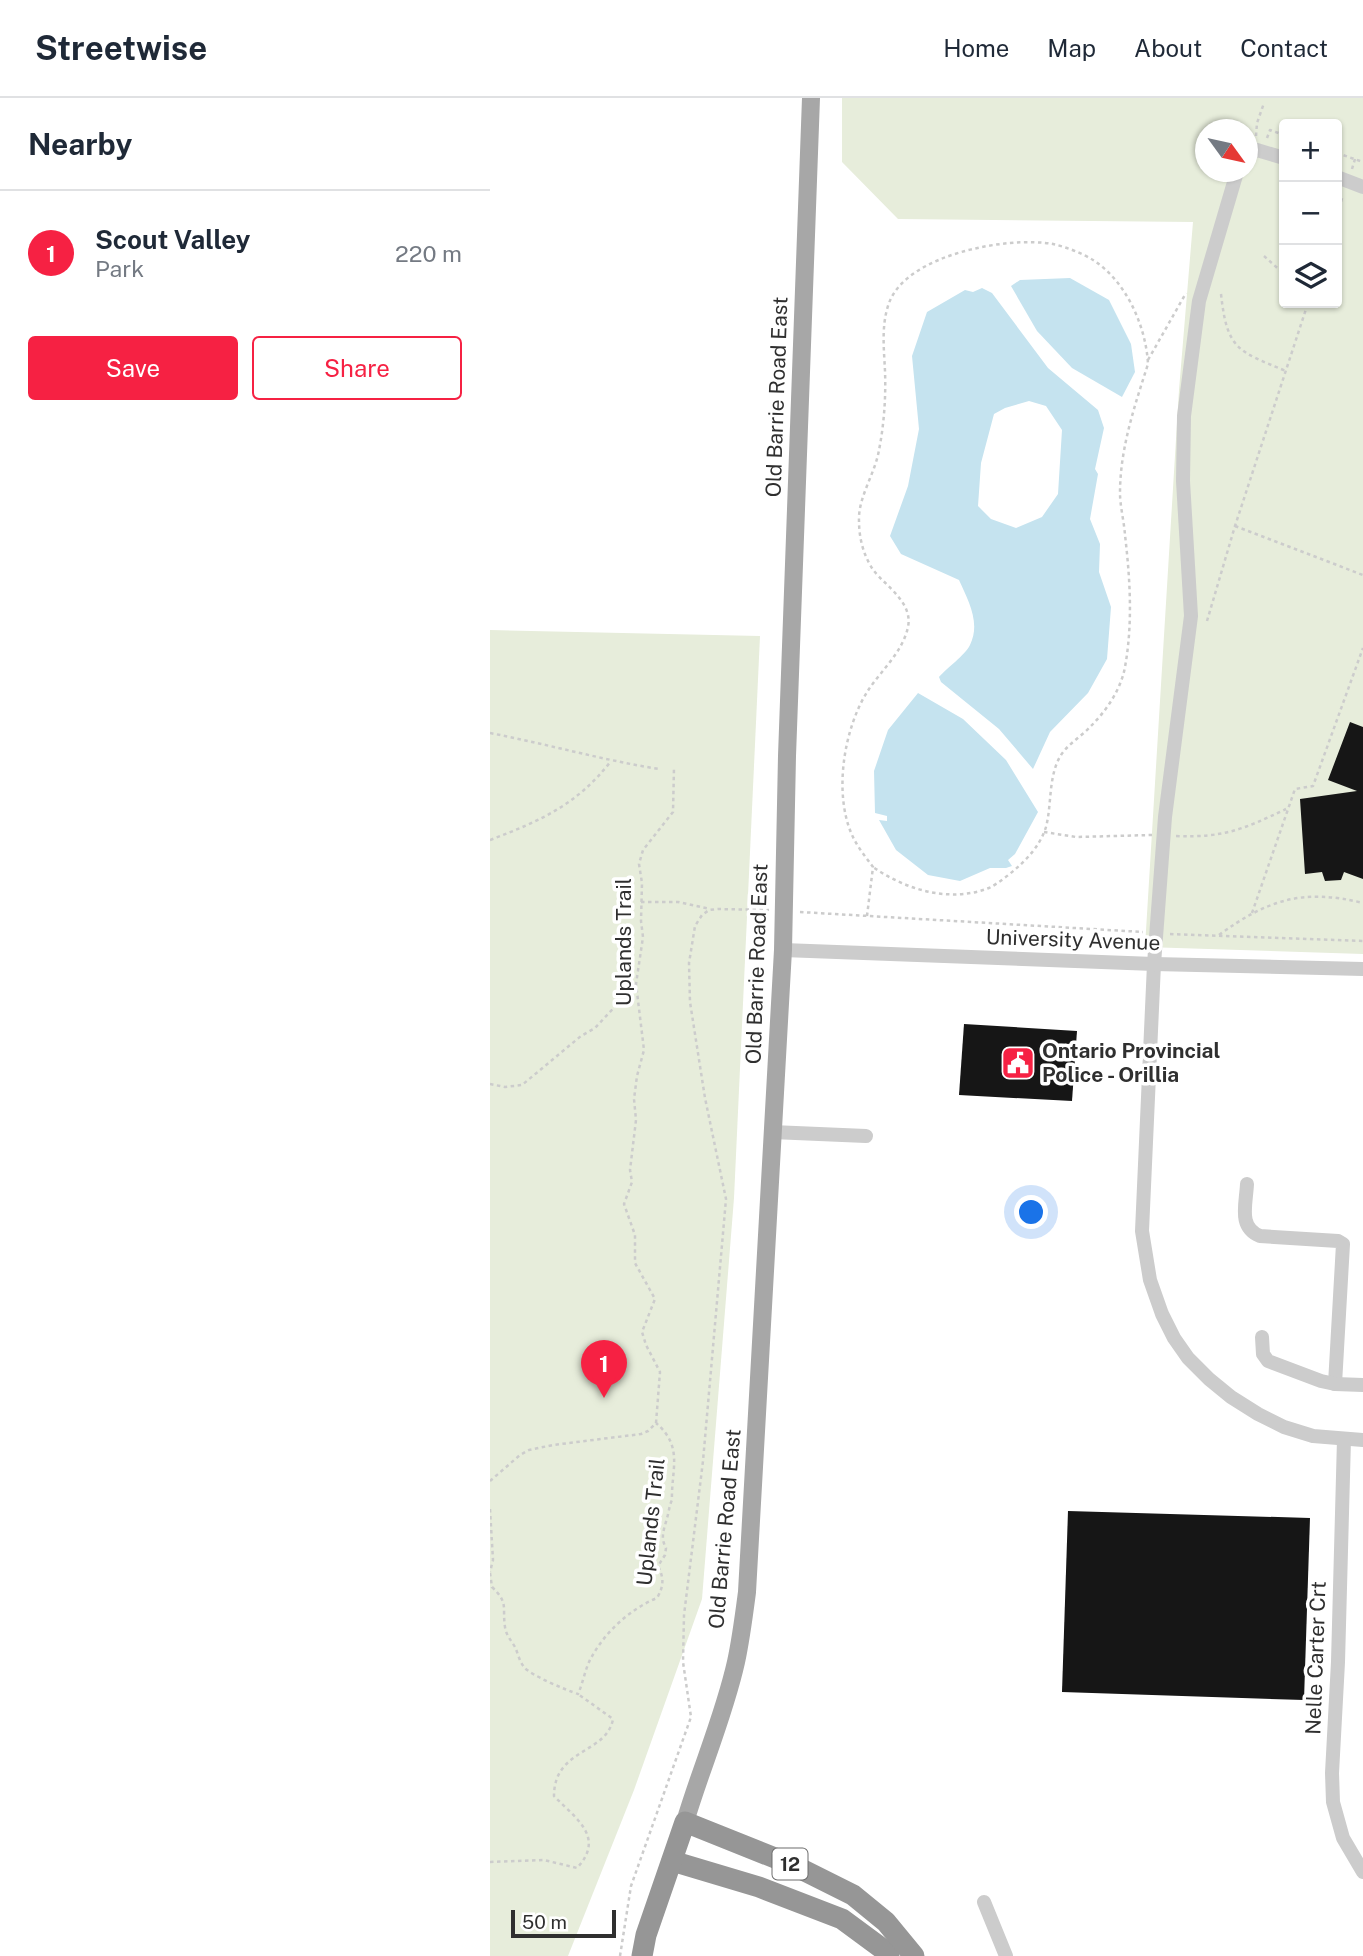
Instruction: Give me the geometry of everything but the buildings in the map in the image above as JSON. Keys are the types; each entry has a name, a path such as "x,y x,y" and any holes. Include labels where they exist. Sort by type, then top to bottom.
{"highway":[{"path":"642,1956 646,1935 685,1822"},
{"name":"12","path":"685,1822 795,1866 853,1895 886,1922 914,1956"},
{"path":"672,1861 759,1887 842,1919 889,1956"}],"main road":[{"name":"Old Barrie Road East","path":"685,1822 736,1662 747,1592 782,950 811,98"}],"street":[{"path":"1258,152 1279,157"},
{"path":"1342,179 1363,187"},
{"path":"1234,182 1199,301 1184,416 1183,481 1191,616 1165,817 1154,964 1142,1231 1150,1280 1162,1314 1188,1358 1209,1379 1231,1397 1284,1427 1313,1436 1363,1440"},
{"name":"University Avenue","path":"782,950 1363,969"},
{"path":"772,1132 866,1136"},
{"path":"1247,1184 1245,1224 1255,1234 1338,1241 1343,1244 1335,1384"},
{"path":"1262,1337 1263,1354 1268,1361 1321,1381 1363,1385"},
{"name":"Nelle Carter Crt","path":"1343,1439 1333,1802 1343,1838 1363,1872"},
{"path":"984,1902 1006,1956"}],"path":[{"path":"1258,123 1264,103"},
{"path":"1258,148 1270,130 1279,133"},
{"path":"1342,155 1363,162"},
{"path":"1148,360 1142,330 1132,305 1109,273 1093,260 1054,244 1024,243 969,249 924,267 902,282 893,294 885,320 884,404 879,453 858,518 866,557 874,571 904,605 909,624 901,645 867,691 854,716 844,761 843,784 849,827 855,841 873,867 895,881 912,888 947,895 969,892 989,887 1027,859 1046,827 1055,769 1060,757 1108,706 1118,688 1124,670 1129,625 1129,577 1120,496 1125,445 1148,360 1189,285"},
{"path":"1264,256 1279,270"},
{"path":"1220,294 1224,324 1234,343 1257,359 1286,371"},
{"path":"1207,621 1306,308"},
{"path":"1235,526 1363,575"},
{"path":"1252,913 1295,789 1313,786 1363,649"},
{"path":"490,733 659,769"},
{"path":"490,840 550,816 581,793 612,761"},
{"name":"Uplands Trail","path":"578,1694 590,1659 611,1630 642,1605 657,1598 663,1585 663,1576 658,1566 666,1548 662,1534 672,1500 675,1452 665,1430 656,1423 660,1372 642,1332 655,1299 635,1264 635,1235 624,1204 632,1182 630,1170 636,1120 634,1099 637,1076 645,1050 636,984 643,937 639,864 643,850 673,812 674,768"},
{"path":"867,916 873,867"},
{"path":"1219,935 1267,905 1285,900 1331,896 1363,903"},
{"path":"641,902 678,902 715,910"},
{"path":"620,1956 631,1886 691,1717 682,1661 684,1615 703,1461 726,1199 703,1085 690,1002 689,963 698,919 709,911 755,909"},
{"path":"797,911 1156,933 1363,941"},
{"path":"490,1084 505,1087 522,1084 581,1036 595,1028 636,984"},
{"path":"490,1481 529,1450 641,1434 656,1423"},
{"path":"490,1509 493,1560 491,1588 502,1596 507,1634 514,1644 521,1664 530,1674 578,1694 614,1719 612,1730 600,1741 576,1755 561,1771 554,1785 554,1796 584,1825 589,1840 589,1852 577,1868 544,1860 490,1862"}],"green space":[{"path":"842,98 1363,98 1363,954 1145,947 1179,390 1193,222 898,219 842,162"},
{"path":"490,630 760,636 734,1198 702,1599 634,1790 568,1956 490,1956"}],"water":[{"path":"1070,278 1109,300 1131,344 1135,372 1122,397 1072,368 1037,331 1011,286 1020,280"},
{"path":"982,288 992,293 1048,368 1098,410 1104,428 1095,469 1098,474 1090,519 1100,544 1099,572 1111,607 1107,659 1088,693 1050,732 1033,769 999,729 941,682 939,677 964,653 973,637 974,620 959,580 901,554 890,536 908,486 919,429 912,356 927,312 965,290 973,292","holes":["1029,401 1046,406 1062,430 1058,494 1042,517 1016,528 991,519 978,506 981,463 994,414"]},
{"path":"918,693 963,719 1006,760 1038,812 1015,854 1008,860 1012,866 990,868 960,881 928,875 896,850 879,820 887,821 887,816 875,813 874,771 888,730"}],"place":[{"name":"Ontario Provincial Police - Orillia","path":"1018,1063"},
{"name":"Scout Valley","path":"604,1398"}]}
